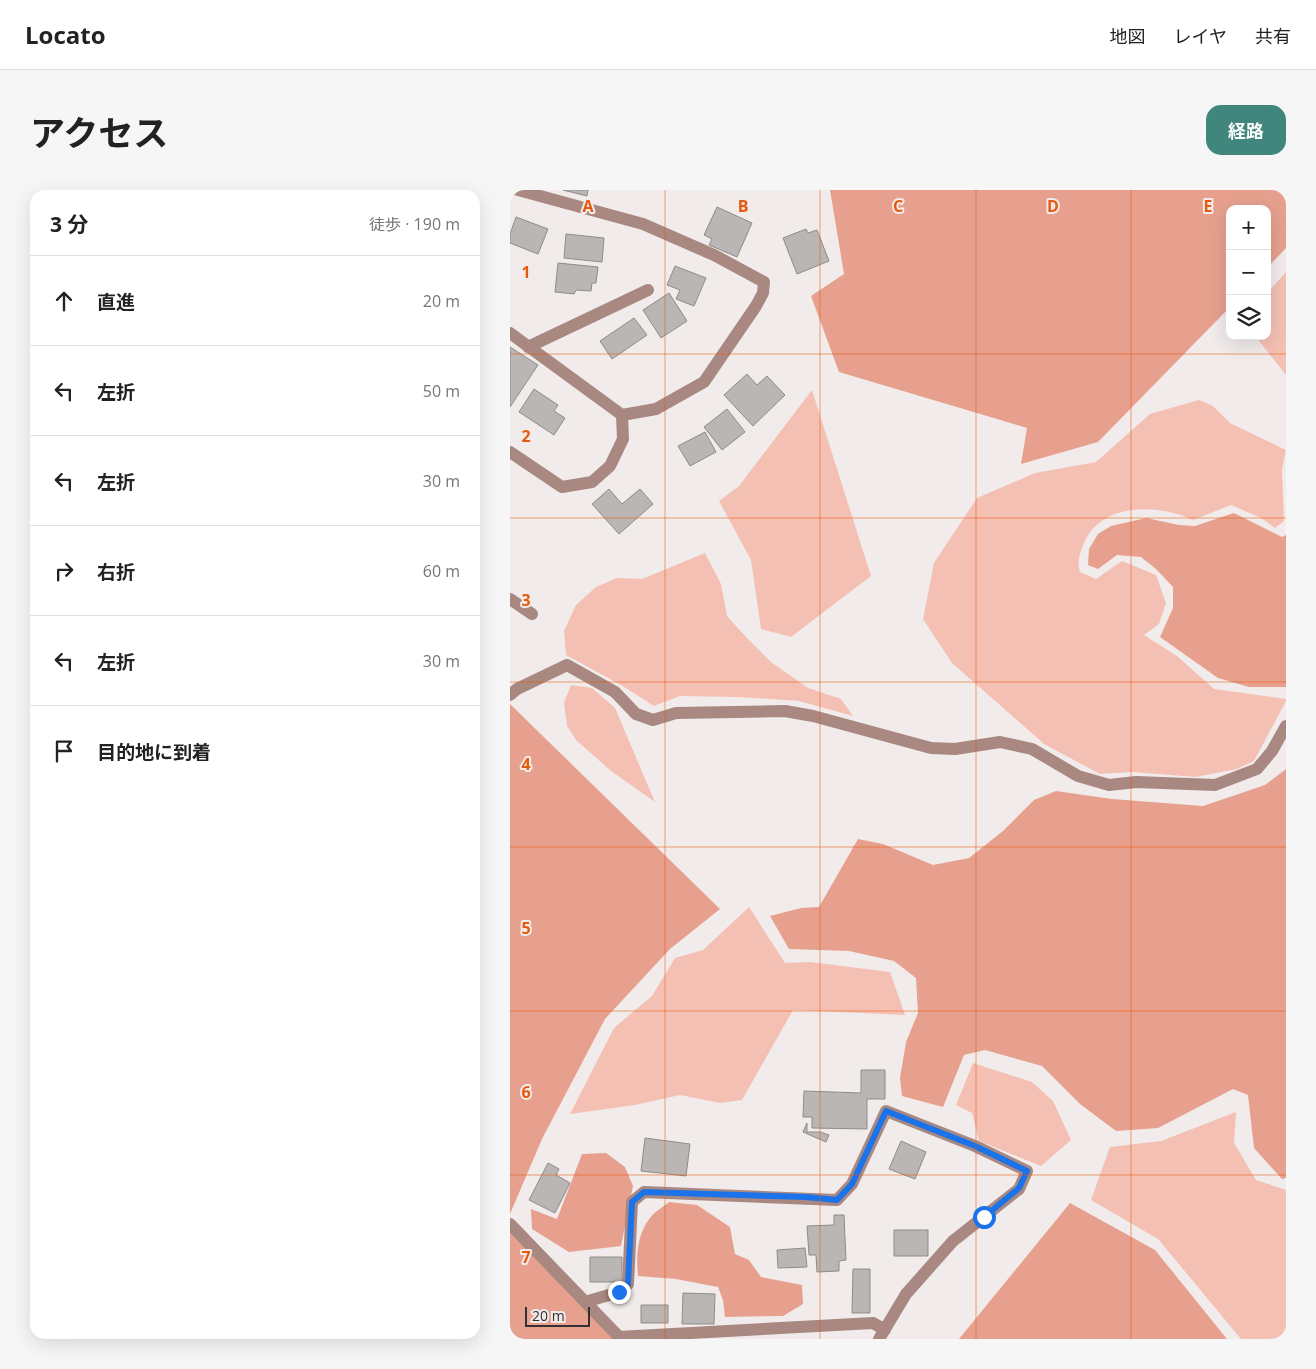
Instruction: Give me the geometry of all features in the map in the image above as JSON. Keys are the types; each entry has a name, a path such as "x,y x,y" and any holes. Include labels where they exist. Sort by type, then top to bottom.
{"street":[{"path":"510,334 622,415 656,409 704,382 756,306 763,293 764,282 714,256 644,224 518,190"},
{"path":"528,347 648,290"},
{"path":"510,452 562,487 592,482 610,466 623,439 622,415"},
{"path":"510,599 532,614"},
{"path":"510,695 517,689 567,666 615,692 636,714 653,720 676,713 784,711 813,716 931,748 955,749 1000,742 1032,749 1078,776 1109,785 1136,782 1215,785 1257,769 1272,751 1286,726"},
{"path":"510,1224 585,1302 620,1338 873,1323 882,1334 906,1294 953,1241 1019,1188 1027,1171 975,1146 886,1111 852,1184 837,1200 806,1197 644,1192 632,1202 628,1284 619,1292 585,1302"}],"shaded area":[{"path":"830,190 1286,190 1286,248 1271,264 1271,205 1226,205 1226,311 1098,442 1021,464 1027,428 839,372 811,296 844,274"},
{"path":"1286,272 1286,375 1258,340 1271,340 1271,289"},
{"path":"812,390 871,576 791,637 761,629 751,560 719,501 739,486"},
{"path":"1199,400 1213,406 1230,423 1286,450 1282,469 1284,521 1275,528 1261,518 1231,505 1193,520 1179,514 1163,511 1147,509 1130,510 1115,514 1102,521 1091,532 1080,556 1080,572 1096,579 1122,561 1156,575 1166,603 1159,624 1144,635 1177,656 1214,689 1286,699 1286,701 1254,761 1237,769 1196,777 1132,772 1100,774 1044,744 952,663 923,619 934,563 977,498 1035,473 1096,462 1150,414"},
{"path":"1234,513 1282,537 1286,535 1286,687 1249,687 1218,678 1160,637 1173,608 1173,587 1156,569 1141,557 1117,555 1098,569 1088,565 1089,549 1098,534 1111,526 1146,518 1179,525 1195,526"},
{"path":"705,553 721,584 727,616 746,637 771,662 808,688 841,699 853,716 799,701 737,697 680,696 654,706 621,685 566,655 564,631 576,605 596,587 617,578 642,579"},
{"path":"571,685 592,688 615,708 655,802 611,771 576,740 567,726 564,703"},
{"path":"510,704 720,909 670,949 605,1019 542,1139 510,1214"},
{"path":"1286,769 1286,1178 1282,1179 1254,1148 1248,1095 1233,1089 1158,1128 1116,1131 1080,1104 1042,1066 985,1050 964,1055 943,1107 902,1096 900,1078 906,1042 918,1013 916,978 894,961 849,951 789,949 770,916 801,908 819,907 858,839 883,844 933,865 969,858 1003,831 1034,800 1056,791 1112,799 1203,806 1265,785"},
{"path":"749,907 785,963 810,962 890,972 905,1015 793,1010 742,1100 720,1103 680,1095 635,1105 570,1114 614,1028 652,996 675,958 703,950"},
{"path":"973,1063 1032,1082 1053,1101 1071,1140 1041,1166 979,1141 972,1113 956,1105"},
{"path":"1236,1112 1234,1143 1256,1180 1286,1190 1286,1339 1241,1339 1158,1239 1091,1200 1110,1147 1161,1141"},
{"path":"606,1153 625,1167 633,1186 621,1246 569,1252 532,1229 531,1209 557,1219 582,1154"},
{"path":"669,1202 697,1205 730,1227 735,1254 749,1260 761,1277 802,1285 803,1304 783,1316 725,1317 723,1300 718,1287 676,1279 638,1276 637,1253 642,1231 652,1216"},
{"path":"1070,1203 1155,1250 1227,1339 959,1339"},
{"path":"510,1232 614,1339 510,1339"}],"building":[{"path":"563,190 588,190 587,196"},
{"path":"717,207 752,223 737,257 709,245 712,239 704,235"},
{"path":"516,217 548,229 538,254 510,243 510,234"},
{"path":"806,229 808,233 817,230 829,261 797,274 783,238"},
{"path":"566,234 604,238 602,262 564,258"},
{"path":"558,263 598,267 596,283 592,283 591,291 576,290 574,294 555,292"},
{"path":"675,266 706,278 694,306 676,299 680,290 667,285"},
{"path":"669,293 687,321 661,338 643,310"},
{"path":"634,318 647,335 612,359 600,341"},
{"path":"510,347 538,365 510,407"},
{"path":"747,374 757,385 767,376 785,395 753,426 724,395"},
{"path":"534,389 558,405 554,411 565,418 554,435 519,412"},
{"path":"727,409 745,432 722,450 704,427"},
{"path":"705,432 716,452 690,466 678,446"},
{"path":"609,489 622,504 640,489 653,504 619,534 592,504"},
{"path":"861,1070 885,1070 885,1099 867,1099 867,1129 812,1128 812,1117 803,1117 804,1091 861,1093"},
{"path":"807,1123 807,1132 820,1132 829,1135 826,1142 803,1132"},
{"path":"645,1138 690,1144 686,1176 641,1171"},
{"path":"901,1141 926,1152 915,1179 889,1169"},
{"path":"548,1163 559,1169 556,1175 570,1183 555,1213 529,1200"},
{"path":"834,1215 844,1215 846,1260 839,1261 839,1271 817,1272 816,1255 809,1255 807,1226 834,1225"},
{"path":"894,1230 928,1230 928,1256 894,1256"},
{"path":"805,1248 807,1267 778,1268 777,1250"},
{"path":"590,1257 622,1257 622,1282 590,1282"},
{"path":"853,1269 870,1269 870,1313 852,1313"},
{"path":"683,1293 715,1294 714,1324 682,1324"},
{"path":"641,1305 668,1305 668,1323 641,1323"}],"route":[{"path":"619,1292 628,1284 632,1202 644,1192 806,1197 837,1200 852,1184 865,1152 886,1111 975,1146 1027,1171 1019,1188 984,1217"}]}
